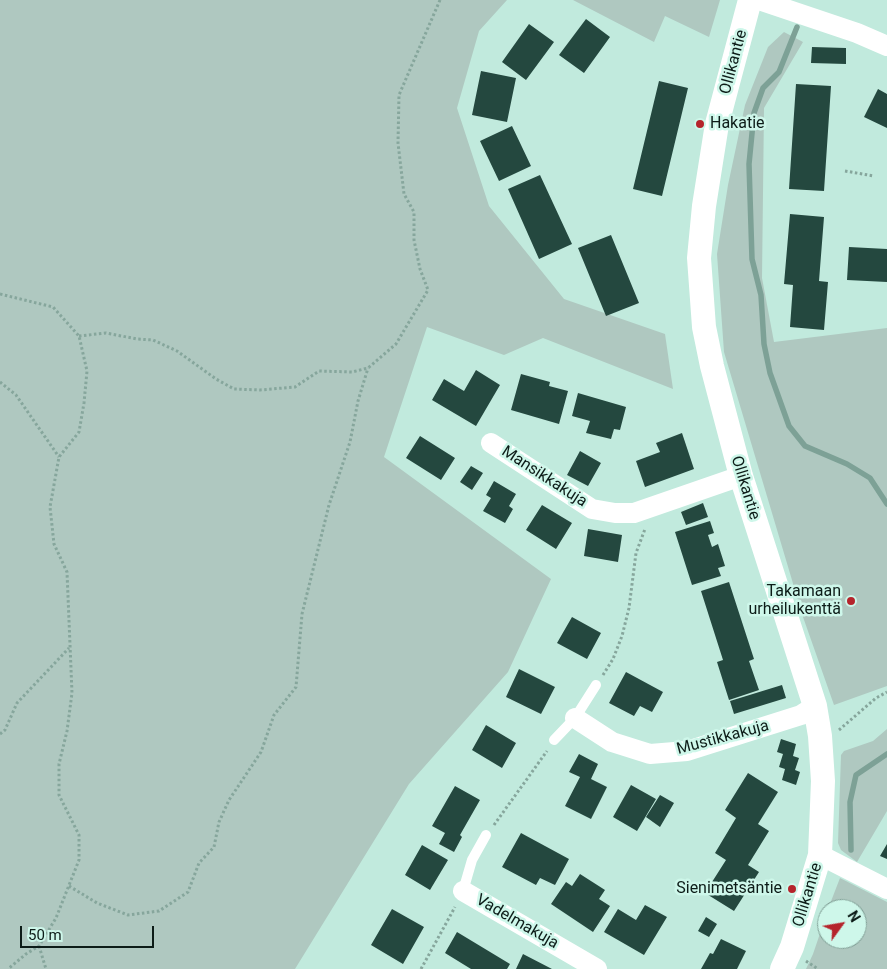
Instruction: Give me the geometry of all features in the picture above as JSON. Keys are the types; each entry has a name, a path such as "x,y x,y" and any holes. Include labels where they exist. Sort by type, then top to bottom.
{"street":[{"name":"Ollikantie","path":"750,0 717,124 704,206 699,258 706,337 712,366 741,476 815,706 820,736 822,781 820,855 792,947 792,964"},
{"path":"758,0 857,33 887,46"},
{"name":"Mansikkakuja","path":"490,443 592,509 615,513 634,513 741,476"},
{"name":"Mustikkakuja","path":"575,718 612,742 650,754 687,751 801,715 815,706"},
{"path":"820,855 887,889"},
{"name":"Vadelmakuja","path":"464,891 597,969"}],"lane":[{"path":"554,740 575,718 596,685"},
{"path":"464,891 472,860 486,835"}],"path":[{"path":"79,336 106,334 153,340 177,351 216,379 234,389 260,390 295,387 319,371 352,372 368,368 396,344 428,290 420,269 414,240 414,212 404,194 398,143 399,95 440,0"},
{"path":"844,171 874,176"},
{"path":"0,294 53,307 79,336 87,371 84,403 78,432 59,457 50,507 54,544 67,572 72,693 67,731 59,764 59,795 79,835 79,860 56,918 39,946 8,969"},
{"path":"70,886 97,903 128,916 159,912 188,892 199,863 214,846 219,822 229,800 261,752 274,715 296,687 302,614 329,505 350,442 358,401 368,368"},
{"path":"0,382 16,395 59,457"},
{"path":"596,685 613,659 622,636 629,608 636,553 654,505"},
{"path":"0,734 5,730 17,703 70,647"},
{"path":"820,736 836,734 876,698 887,692"},
{"path":"486,835 554,740"},
{"path":"421,969 464,891"},
{"path":"39,946 46,969"},
{"path":"792,964 818,969"}],"shaded area":[{"path":"0,0 507,0 479,31 457,108 489,206 564,299 665,334 673,389 543,338 504,355 427,327 384,457 551,579 508,672 409,784 295,969 0,969"},
{"path":"573,0 720,0 709,37 665,16 654,42"},
{"path":"784,32 803,42 764,108 762,278 774,342 887,328 887,686 834,705 803,617 724,352 717,254 728,185 745,105 768,47"},
{"path":"887,729 887,811 857,862 841,850 838,843 841,755 844,751 873,741"},
{"path":"840,878 887,902 887,969 806,969 817,942 817,949 867,949 867,899 832,899"}],"building":[{"path":"586,19 610,37 584,73 559,55"},
{"path":"529,24 554,42 526,80 502,62"},
{"path":"812,47 846,48 846,64 811,63"},
{"path":"481,71 516,78 507,122 472,115"},
{"path":"659,81 688,88 662,196 633,189"},
{"path":"796,84 831,86 824,191 789,189"},
{"path":"878,89 887,94 887,128 864,117"},
{"path":"512,126 531,166 499,181 480,141"},
{"path":"540,175 572,244 539,259 508,189"},
{"path":"790,214 824,217 819,281 828,282 824,330 790,327 793,285 784,284"},
{"path":"611,235 639,303 606,316 578,248"},
{"path":"849,247 887,249 887,282 847,280"},
{"path":"476,370 500,385 476,426 432,400 444,379 464,391"},
{"path":"521,374 550,382 549,386 568,391 559,424 511,410"},
{"path":"578,393 626,407 620,430 614,429 611,439 586,433 590,421 572,416"},
{"path":"682,433 694,469 645,487 636,461 660,452 656,443"},
{"path":"420,436 455,458 441,480 406,458"},
{"path":"580,451 601,463 588,486 567,475"},
{"path":"471,466 483,473 472,490 460,482"},
{"path":"494,481 516,494 509,506 513,509 505,523 483,511 491,498 486,495"},
{"path":"703,503 708,517 686,525 681,512"},
{"path":"542,505 572,523 556,549 526,530"},
{"path":"710,521 714,533 708,535 712,547 718,544 725,566 718,568 721,576 692,585 675,532"},
{"path":"588,529 622,535 618,562 584,556"},
{"path":"729,582 754,659 749,661 759,690 729,700 717,662 723,660 701,591"},
{"path":"572,617 601,633 587,659 557,643"},
{"path":"519,669 555,687 541,714 506,697"},
{"path":"626,672 663,692 652,712 640,706 634,716 609,703"},
{"path":"782,685 786,698 734,714 730,701"},
{"path":"486,725 516,743 502,768 472,750"},
{"path":"781,739 796,744 793,756 799,758 795,770 800,772 796,785 782,780 785,769 779,767 783,754 777,752"},
{"path":"579,754 598,764 591,779 607,787 591,819 565,806 580,777 569,772"},
{"path":"748,773 778,792 758,824 769,831 748,865 759,872 734,911 705,893 726,860 715,853 736,818 725,810"},
{"path":"631,785 656,799 637,831 613,817"},
{"path":"455,786 480,800 460,835 462,837 454,852 439,844 445,833 432,826"},
{"path":"660,795 674,803 660,827 646,817"},
{"path":"521,833 569,859 555,885 540,878 536,885 502,867"},
{"path":"887,844 887,859 880,856"},
{"path":"422,845 448,860 430,890 405,875"},
{"path":"580,874 605,890 599,899 610,906 593,932 551,904 566,882 572,886"},
{"path":"645,905 667,917 644,955 604,932 618,909 636,920"},
{"path":"392,909 424,927 403,964 371,945"},
{"path":"706,917 717,924 709,937 698,931"},
{"path":"457,932 510,964 507,969 471,969 445,953"},
{"path":"721,939 746,951 737,969 701,969 710,953 713,954"},
{"path":"523,954 552,969 516,969"}],"waterway":[{"path":"797,27 779,72 763,88 754,113 749,164 752,259 761,295 764,344 770,373 789,426 805,446 847,464 870,478 887,504"},
{"path":"851,850 850,802 856,775 887,754"}],"place":[{"name":"Hakatie","path":"700,124"},
{"name":"Takamaan urheilukenttä","path":"851,601"},
{"name":"Sienimetsäntie","path":"792,889"}]}
